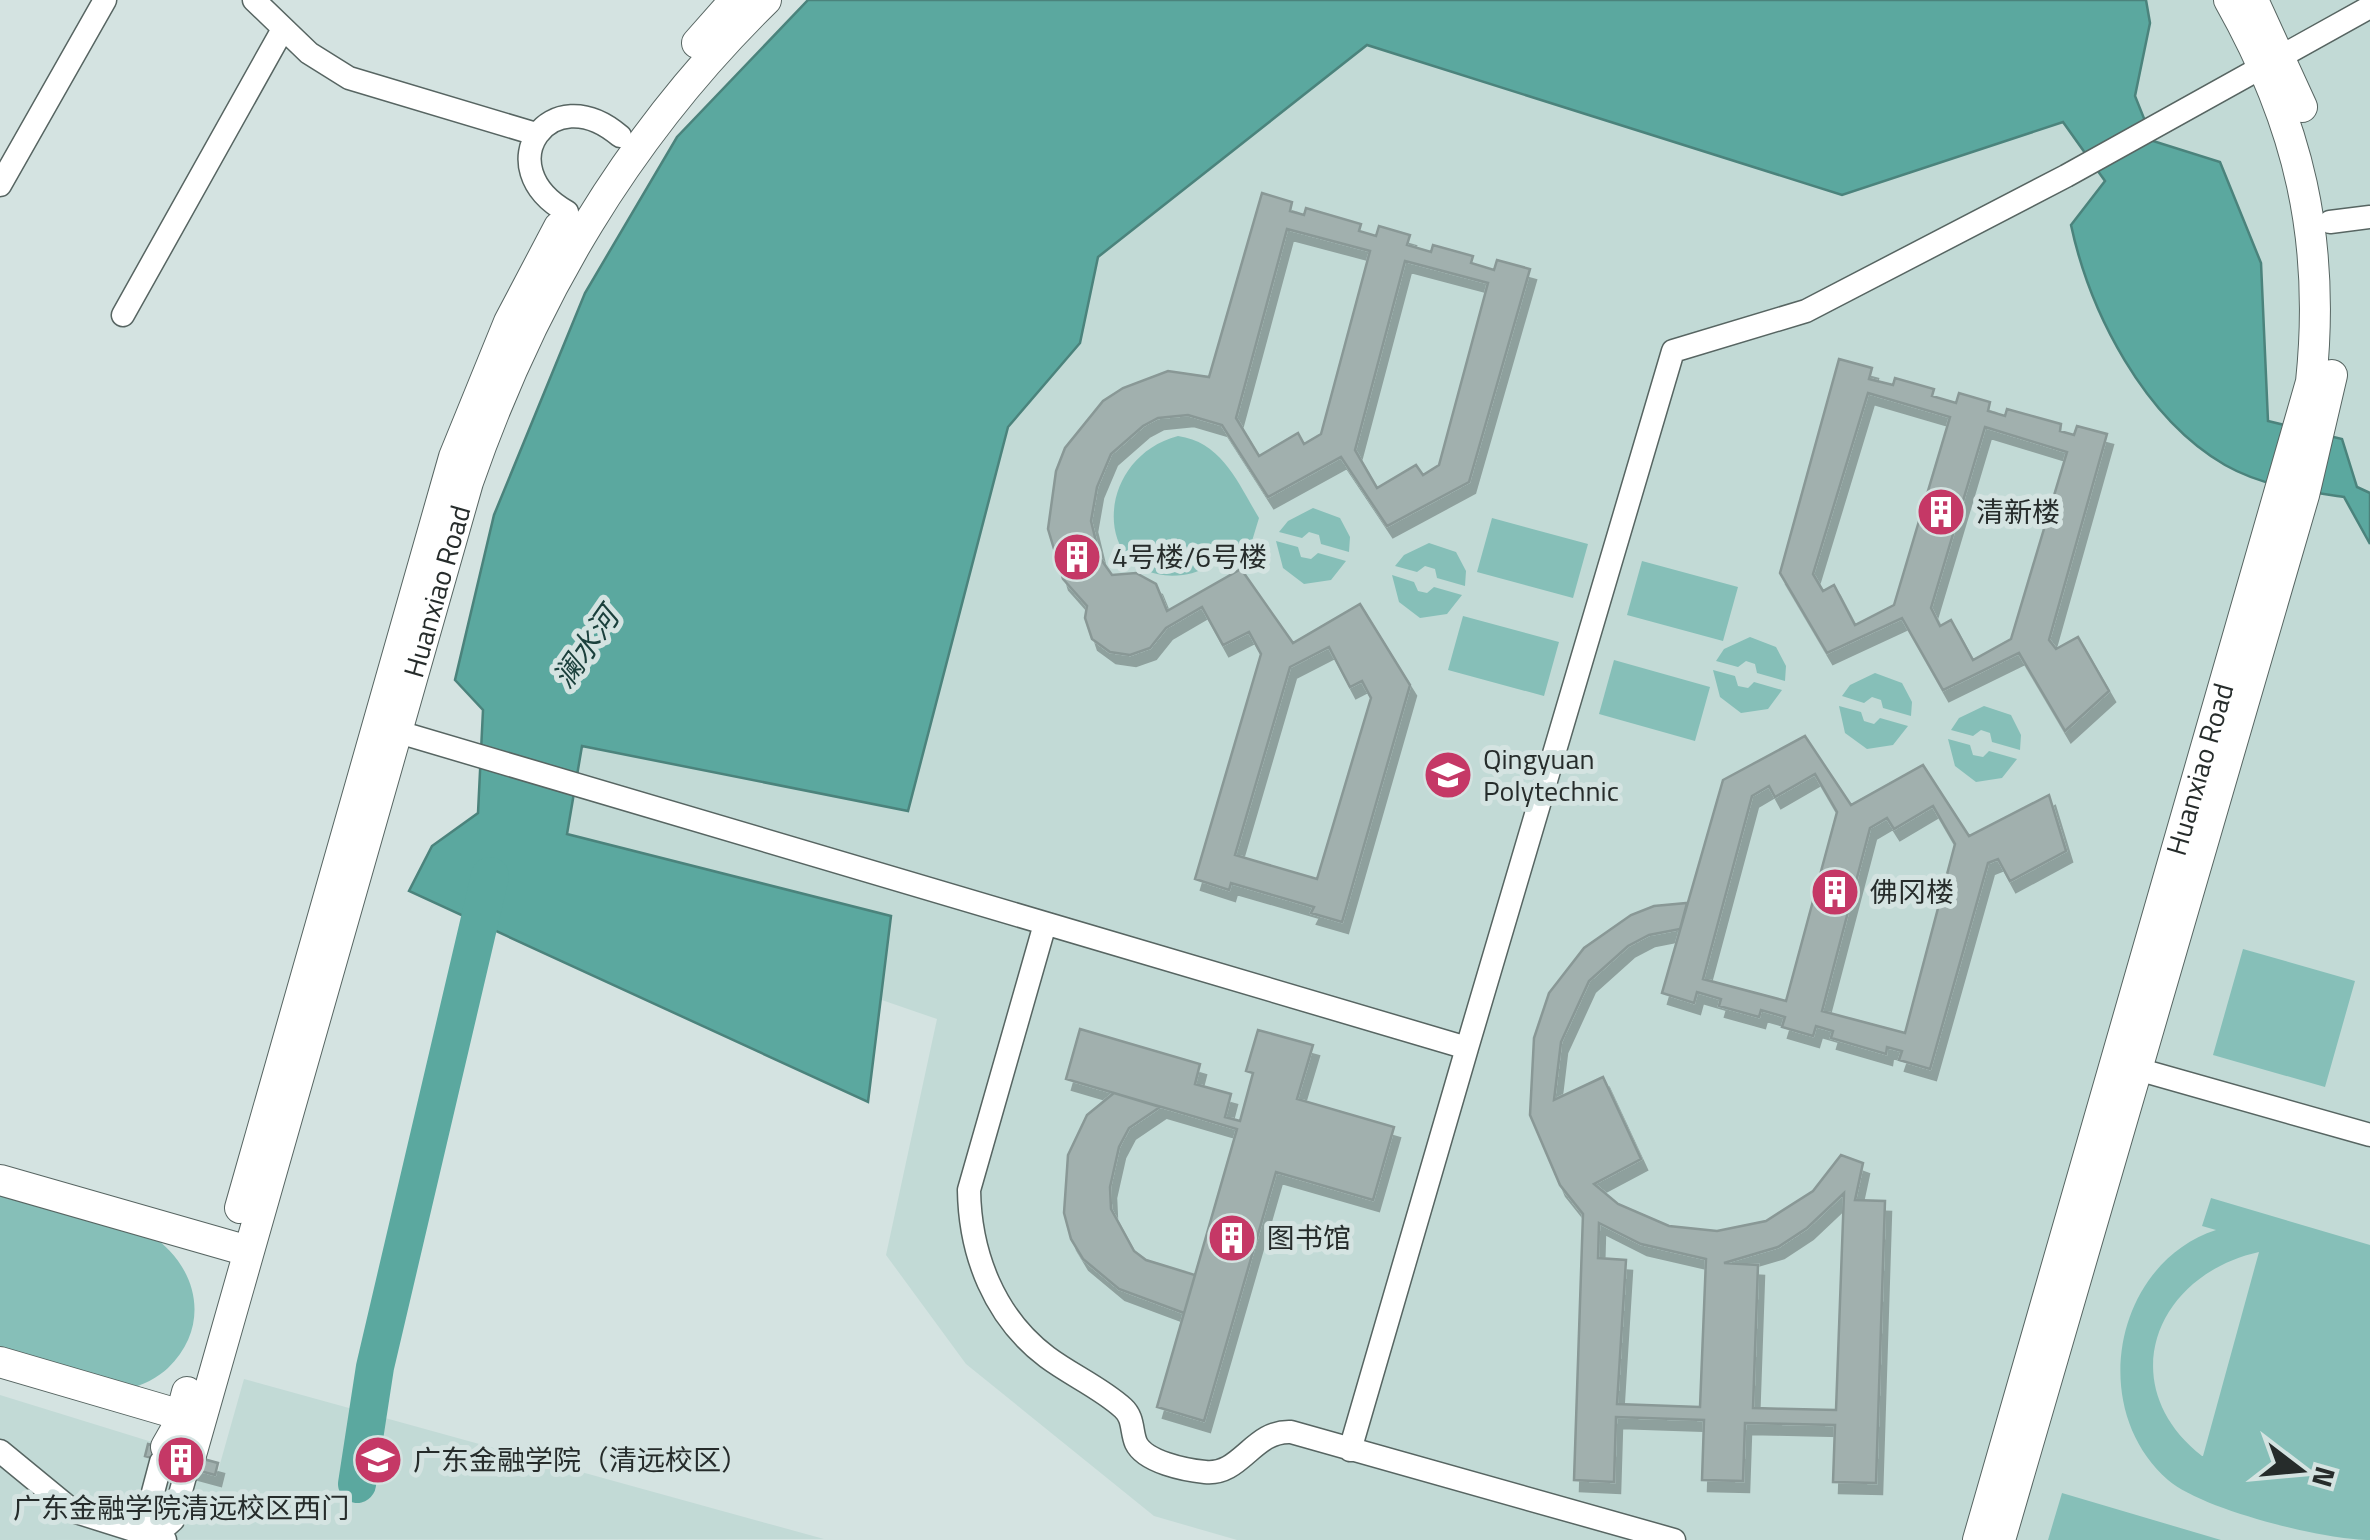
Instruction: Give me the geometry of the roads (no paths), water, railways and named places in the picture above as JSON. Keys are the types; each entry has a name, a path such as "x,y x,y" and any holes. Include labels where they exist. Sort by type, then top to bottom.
{"street":[{"path":"0,185 105,0"},
{"path":"254,0 308,53 349,78 536,134"},
{"name":"Huanxiao Road","path":"176,1458 240,1247 386,728 442,494 482,380 568,212 620,136 734,0"},
{"name":"Huanxiao Road","path":"386,728 468,482 503,387 542,300 581,229 652,126 766,0"},
{"name":"Huanxiao Road","path":"1978,1540 2126,1066 2293,495 2314,421 2335,310 2330,222 2312,140 2274,63 2229,0"},
{"name":"Huanxiao Road","path":"2253,0 2274,63 2297,158 2314,257 2314,421"},
{"path":"1350,1450 1673,350 1806,311 2066,176 2370,8"},
{"path":"123,315 283,29"},
{"path":"568,212 535,186 529,159 536,134 544,124 568,115 597,120 620,136"},
{"path":"2330,222 2370,217"},
{"path":"386,728 1467,1048"},
{"path":"1045,924 970,1175 976,1248 994,1295 1033,1346 1128,1412 1137,1444 1146,1455 1216,1472 1236,1463 1269,1434 1280,1432 1674,1540"},
{"path":"2126,1066 2370,1135"},
{"name":"Huanxiao Road","path":"2000,1540 2126,1066"},
{"path":"0,1180 240,1247"},
{"path":"0,1362 191,1413"},
{"path":"0,1451 73,1511 159,1538"},
{"path":"159,1538 148,1511 176,1458"}],"water":[{"path":"808,0 2146,0 2150,23 2135,96 2153,141 2220,162 2261,263 2268,421 2342,439 2357,487 2370,493 2370,544 2344,497 2268,483 2225,465 2196,445 2146,392 2107,327 2080,259 2071,225 2105,181 2063,122 1842,195 1367,45 1098,257 1080,343 1008,427 908,811 582,746 567,834 891,916 868,1102 409,891 432,846 478,813 483,710 455,680 494,515 585,293 677,137"}],"waterway":[{"name":"澜水河","path":"357,1484 375,1367 490,876"}],"place":[{"name":"清新楼","path":"1941,512"},
{"name":"4号楼/6号楼","path":"1077,557"},
{"name":"Qingyuan Polytechnic","path":"1448,775"},
{"name":"佛冈楼","path":"1835,892"},
{"name":"图书馆","path":"1232,1238"},
{"name":"广东金融学院清远校区西门","path":"181,1460"},
{"name":"广东金融学院（清远校区）","path":"378,1460"}]}
